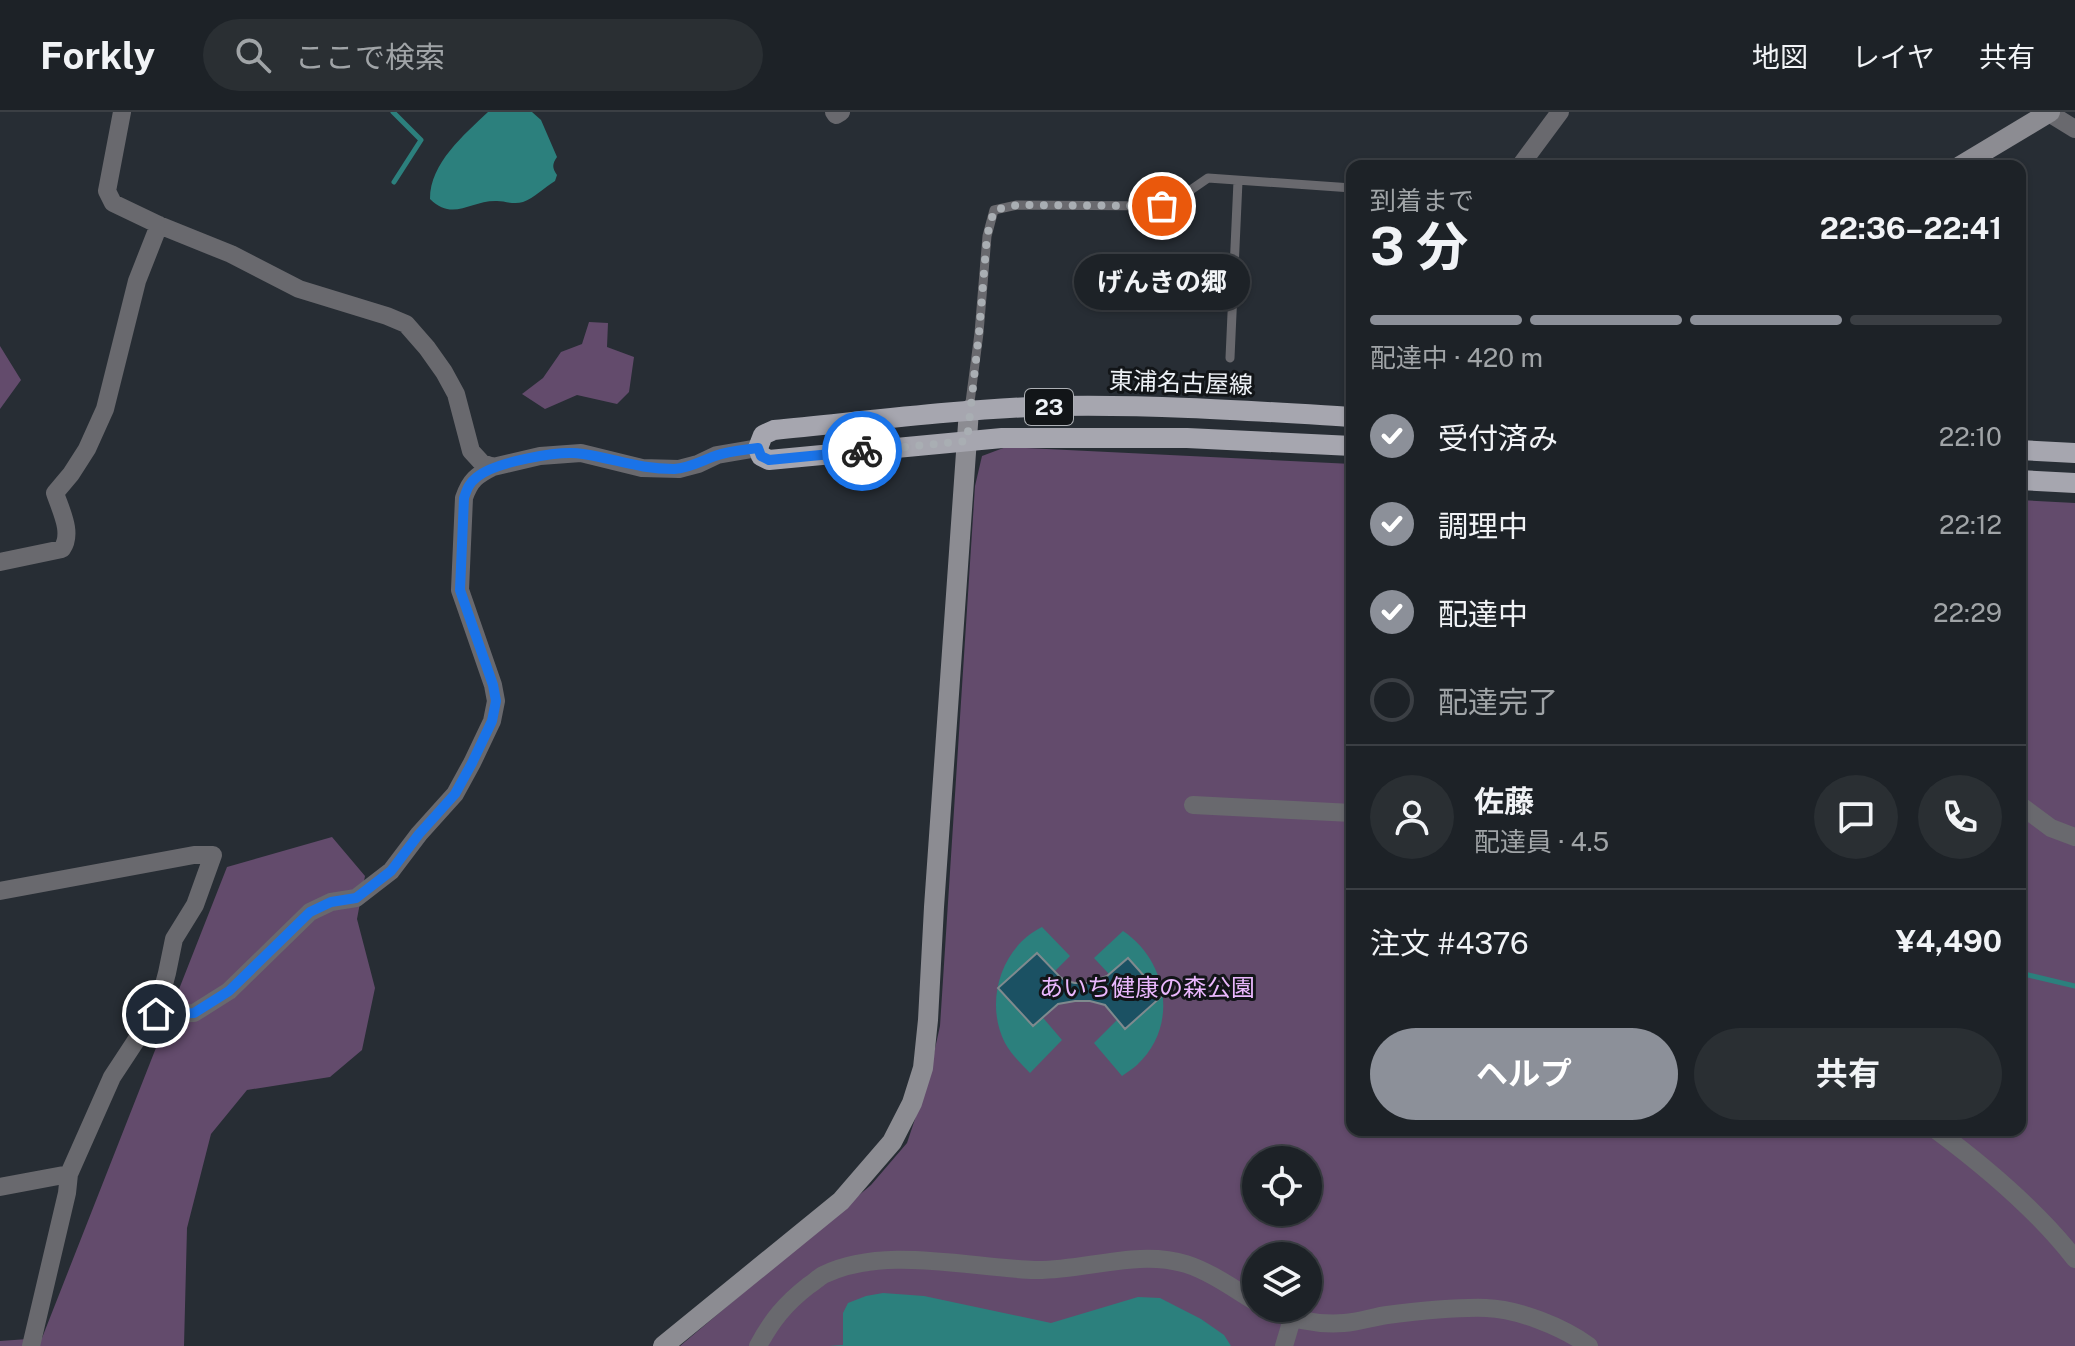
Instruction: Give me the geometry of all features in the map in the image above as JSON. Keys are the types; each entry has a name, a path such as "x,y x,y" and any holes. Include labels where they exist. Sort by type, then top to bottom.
{"main road":[{"name":"東浦名古屋線","path":"758,448 763,435 774,430 969,410 1055,406 1144,407 1346,417"},
{"name":"23","path":"758,448 761,456 769,460 1016,438 1187,438 1346,446"},
{"path":"2026,450 2075,453"},
{"path":"2026,480 2075,483"}],"street":[{"path":"122,112 107,191 113,203 231,254 299,289 406,324 427,348 456,394 471,451 482,463 493,467"},
{"path":"834,112 836,115 841,112"},
{"path":"1524,160 1560,112"},
{"path":"1970,160 2049,112 2075,129"},
{"path":"0,562 65,546 68,533 55,493 66,482 87,449 105,409 137,281 159,225"},
{"path":"663,1346 841,1201 892,1142 912,1103 923,1068 928,1020 969,410"},
{"path":"156,1014 194,1013 229,991 310,912 331,902 356,898 379,882 455,794 492,721 496,701 460,590 464,498 468,485 474,479 493,467 540,456 581,453 642,468 679,469 717,455 758,448"},
{"path":"1193,805 1346,813"},
{"path":"2026,809 2051,828 2075,837"},
{"path":"0,891 194,855 213,855 195,905 174,939 156,1014 112,1077 69,1174 31,1346"},
{"path":"1943,1136 2023,1201 2075,1259"},
{"path":"0,1187 69,1174"},
{"path":"758,1346 787,1302 822,1276 859,1264 925,1261 1036,1270 1156,1258 1187,1264 1242,1293"},
{"path":"1308,1322 1346,1323 1386,1315 1485,1308 1512,1311 1552,1324 1589,1346"},
{"path":"1284,1346 1291,1322"}],"lane":[{"path":"969,410 987,236 994,210 1017,205 1162,206 1208,178 1346,188"},
{"path":"1230,358 1238,181"}],"green space":[{"path":"589,322 608,323 607,347 634,357 629,392 617,404 577,395 545,409 522,394 543,378 561,352 582,344"},
{"path":"0,346 21,380 0,409"},
{"name":"あいち健康の森公園","path":"1006,447 1346,464 1346,1136 2026,1136 2026,500 2075,503 2075,1346 680,1346 871,1185 907,1143 928,1080 940,1026 975,486 982,456"},
{"path":"332,837 365,876 357,919 375,988 362,1050 330,1077 247,1090 211,1134 187,1228 184,1346 0,1346 0,1341 42,1338 227,867"}],"shaded area":[{"path":"488,112 532,112 541,120 557,157 553,166 557,175 555,181 520,203 497,201 454,209 438,206 430,199 436,173 450,151"},
{"path":"1042,927 1070,956 1027,999 1062,1040 1030,1073 1005,1043 996,1010 997,994 1000,977 1016,948"},
{"path":"1123,931 1150,959 1163,995 1163,1013 1159,1032 1150,1049 1137,1065 1122,1076 1094,1043 1135,1002 1094,958"},
{"path":"883,1293 924,1296 1051,1323 1138,1297 1160,1298 1201,1319 1224,1335 1231,1346 829,1346 843,1345 843,1313 848,1303"}],"building":[{"path":"1037,953 1059,976 1075,983 1088,983 1107,976 1128,958 1162,996 1125,1029 1105,1005 1090,1001 1058,1004 1033,1026 998,988"}],"waterway":[{"path":"393,112 421,140 394,182"},
{"path":"2026,974 2075,986"}],"way so far":[{"path":"862,451 967,441 987,236 994,210 1017,205 1162,206"}],"place":[{"name":"げんきの郷","path":"1162,206"}],"route":[{"path":"156,1014 194,1013 229,991 310,912 331,902 356,898 379,882 455,794 492,721 496,701 460,590 464,498 468,485 474,479 493,467 540,456 581,453 642,468 679,469 717,455 758,448 761,456 769,460 862,451"}]}
